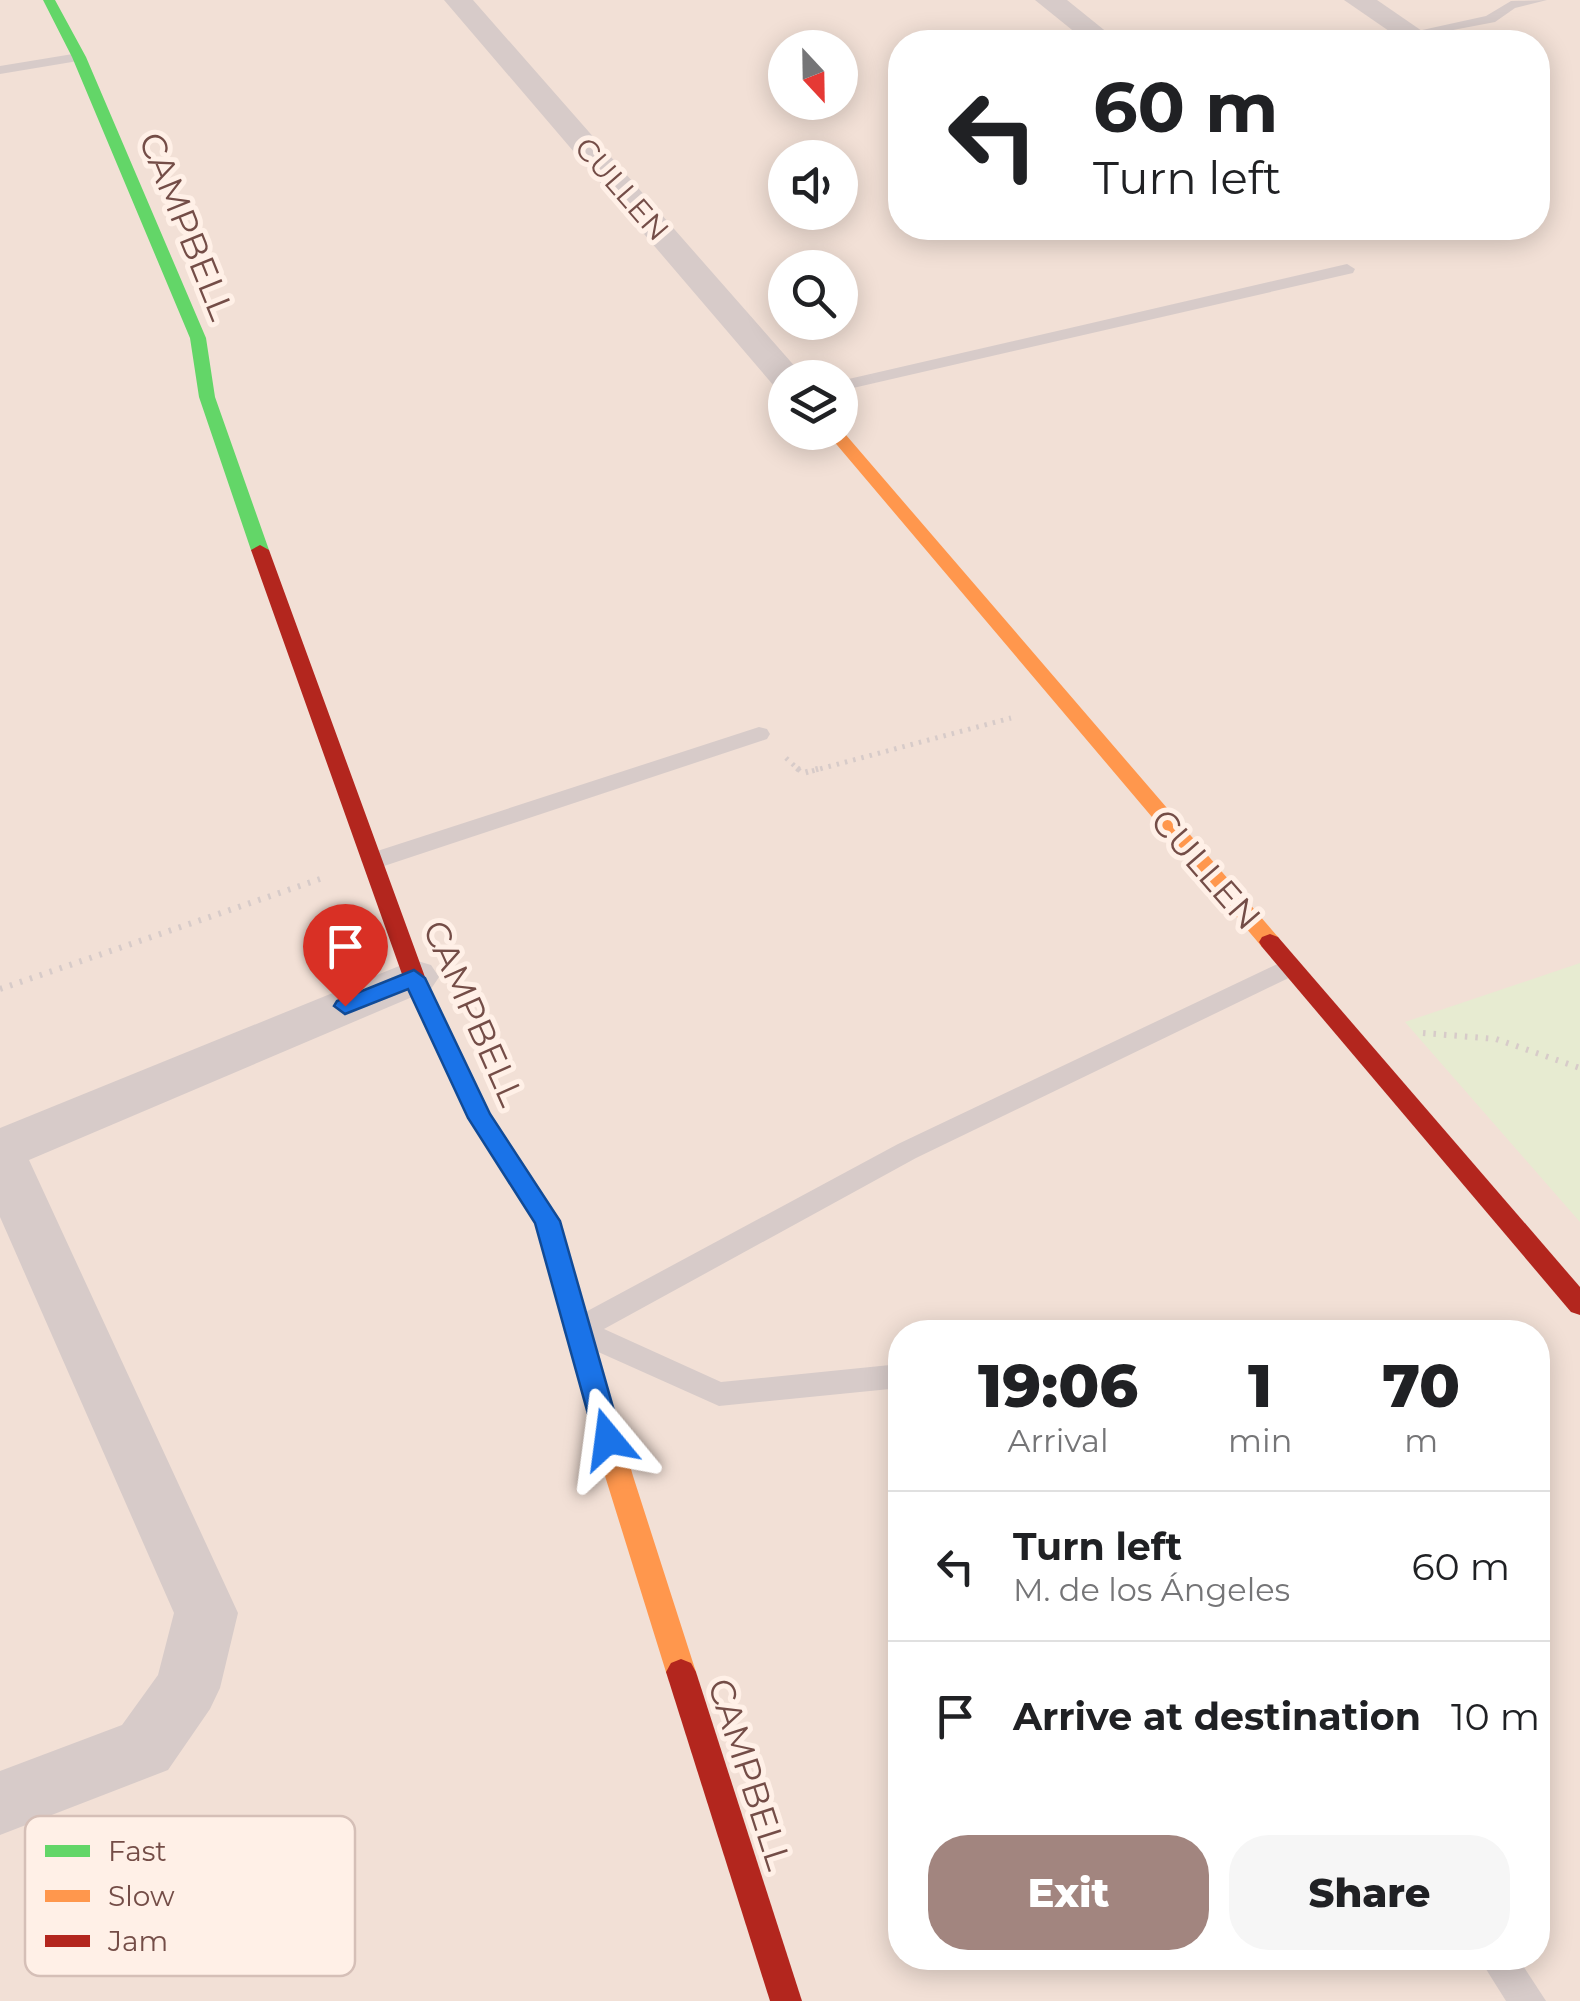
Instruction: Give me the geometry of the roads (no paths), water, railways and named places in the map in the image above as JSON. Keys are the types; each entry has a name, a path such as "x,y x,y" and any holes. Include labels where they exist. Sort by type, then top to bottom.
{"street":[{"name":"CAMPBELL","path":"50,0 80,57 198,338 207,397 230,468 414,978 480,1118 547,1221 618,1476 786,2001"},
{"name":"CULLEN","path":"458,0 770,360"},
{"path":"1049,0 1089,30"},
{"path":"1358,0 1405,30"},
{"name":"CULLEN","path":"849,450 1580,1305"},
{"path":"0,1803 145,1748 187,1688 206,1613 0,1153 414,978"}],"lane":[{"path":"1448,30 1490,19 1512,5 1540,0"},
{"path":"0,70 80,57"},
{"path":"858,382 1347,269"},
{"path":"373,861 759,734"},
{"path":"577,1330 907,1151 1290,967"},
{"path":"577,1330 719,1394 888,1377"},
{"path":"1506,1970 1528,2001"}]}
